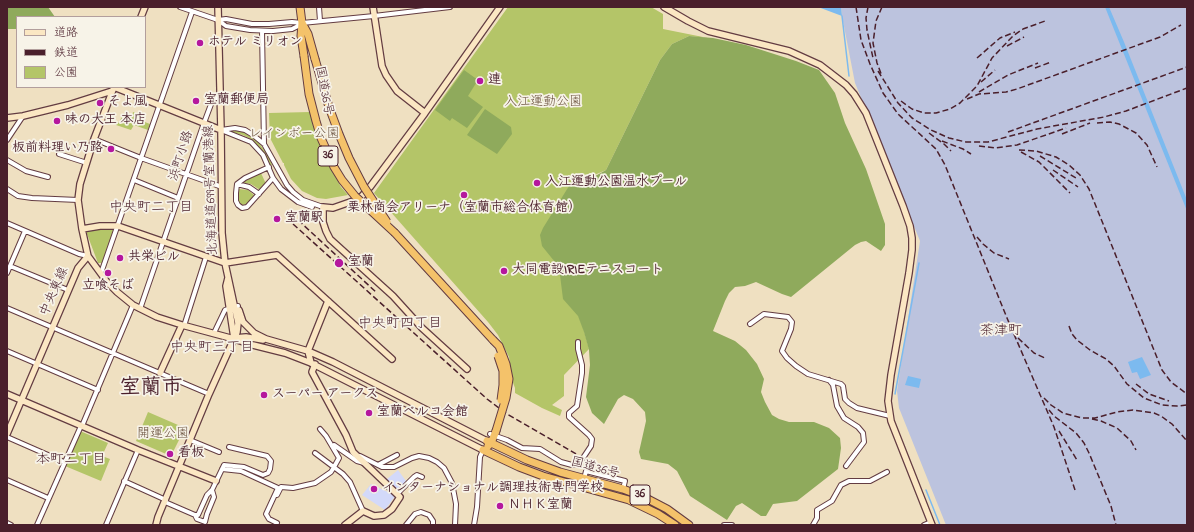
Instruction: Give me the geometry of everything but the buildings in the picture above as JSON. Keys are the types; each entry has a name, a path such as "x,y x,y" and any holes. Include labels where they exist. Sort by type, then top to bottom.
{"highway":[{"name":"国道36号","path":"300,7 302,23 301,36 309,94 323,143 334,167 355,196 395,233 499,346 506,364 509,379 506,398 492,436 527,460 560,472 623,489 655,502 689,525"},
{"name":"国道36号","path":"302,23 308,34 329,107 339,134 364,187 395,233"},
{"path":"483,450 492,436"},
{"name":"国道36号","path":"483,450 519,467 543,476 629,500 658,514 675,525"}],"street":[{"path":"180,7 218,20 226,26 262,31 292,29 302,23"},
{"name":"北海道道699号室蘭港線","path":"218,7 222,232 225,263 228,276 233,284 234,338 246,337 262,340 266,339"},
{"path":"319,7 320,22"},
{"path":"373,7 382,66 386,75 397,92 425,113"},
{"path":"218,20 226,19 252,24 320,22 450,7"},
{"path":"7,118 23,116 68,105 113,88 251,142 260,152 281,189 292,198 306,205 333,208 346,204 362,196 425,113 500,7"},
{"path":"664,7 694,25 708,31 790,51 812,60 832,73 846,85 854,94 866,113 901,200 910,226 912,238 909,273 888,390 890,416 931,524 924,525"},
{"path":"101,273 192,12"},
{"path":"262,31 264,144"},
{"path":"113,88 94,139 80,184 78,200 88,256 101,273 117,292 133,304 157,317 285,353 313,363 483,450 480,457 477,508 474,525"},
{"name":"浜町小路","path":"140,308 213,99 220,97"},
{"path":"7,140 23,116"},
{"path":"221,130 232,128 244,130 253,135 264,144 292,192 303,200 322,207"},
{"path":"94,139 186,175 222,187"},
{"path":"59,154 87,163"},
{"path":"7,160 26,171 48,177"},
{"path":"269,167 245,178 238,184 236,190 236,201 240,207 247,207 274,178"},
{"path":"134,180 178,198"},
{"path":"238,184 249,187 259,194"},
{"path":"7,190 18,196 32,198 78,200"},
{"path":"322,207 323,222 330,239 393,296 422,328 468,369"},
{"path":"7,223 79,254 88,256"},
{"path":"82,229 100,226 118,226 225,263 277,255 392,359"},
{"path":"7,273 25,231"},
{"name":"中央東線","path":"7,434 78,268 88,256"},
{"path":"160,373 183,325 206,257"},
{"path":"10,266 68,290"},
{"path":"315,453 343,474 350,482 363,511 374,516 384,515 392,509 400,497 353,452 346,435 312,372 313,363 308,351 328,302"},
{"path":"37,525 64,462 98,390 133,304"},
{"path":"214,333 225,310 234,307"},
{"name":"北海道道699号室蘭港線","path":"234,307 240,314 244,325 254,333 266,339 308,351 492,436"},
{"path":"7,308 210,394"},
{"path":"750,324 764,314 788,317 792,322 791,329 782,350 783,354 796,366 808,374 841,384 843,386 844,396 849,404 857,408 890,416"},
{"path":"156,525 190,440 234,338"},
{"path":"492,436 522,448 540,449 561,462 572,465 578,464 581,461 591,446 592,439 569,417 569,413 577,406 582,374 578,342"},
{"path":"7,351 98,390"},
{"path":"828,380 833,385 837,406 844,418 858,427 862,433 864,442 846,466"},
{"path":"7,394 138,450 216,481"},
{"path":"275,495 277,495 281,487 293,488 315,483 331,472 339,458 332,444 320,429"},
{"path":"7,437 64,462"},
{"path":"190,440 219,452"},
{"path":"332,444 357,461 364,463"},
{"path":"195,515 199,513 207,495 212,490 224,465 244,466 263,475 268,473 270,469 271,461 267,456 229,447"},
{"path":"106,525 138,450"},
{"path":"356,454 382,468 394,467 419,456 429,458 437,462 444,468 452,483 456,504 455,525"},
{"path":"378,466 397,455"},
{"path":"222,469 242,471 278,488 266,514 269,519 277,523 276,525"},
{"path":"813,525 817,518 817,510 832,501 841,485 849,481 870,481 887,472"},
{"path":"397,494 414,477 418,475 420,478"},
{"path":"7,480 48,498"},
{"path":"124,481 195,515 197,519 203,522 207,520 207,514 214,497 212,490"},
{"path":"345,525 363,511"},
{"path":"406,525 415,514 421,512 429,515 433,521 433,525"},
{"path":"7,523 11,525"},
{"path":"724,525 732,525"}],"shaded area":[{"path":"841,7 1187,7 1187,525 946,525 899,408 897,391 920,241 855,83"},
{"name":"インターナショナル調理技術専門学校","path":"398,470 406,481 385,510 362,495 371,484 390,493 381,484"}],"green space":[{"path":"7,7 48,7 54,16 16,16 16,29 7,29"},
{"name":"入江運動公園","path":"508,7 651,7 663,14 663,29 708,38 689,36 672,44 660,60 606,170 569,186 553,259 559,267 583,327 589,349 564,375 564,396 552,405 562,410 560,416 515,393 509,357 498,335 374,193"},
{"path":"689,36 713,38 746,45 819,70 835,93 845,123 866,169 885,224 885,245 881,251 866,241 855,245 791,297 756,282 745,286 735,287 729,293 725,301 713,331 735,341 746,350 757,364 764,379 761,392 772,415 789,422 814,422 829,428 840,438 841,448 838,469 797,501 773,504 766,516 761,516 742,503 736,506 727,520 690,496 677,471 668,464 641,459 639,452 646,421 645,412 633,399 624,395 618,399 604,424 592,413 586,397 590,365 589,350 584,332 578,316 563,299 559,267 542,246 540,235 569,186 581,184 606,170 660,60 672,44"},
{"path":"464,70 478,80 468,96 483,107 467,128 452,118 450,121 435,110"},
{"path":"485,109 511,127 512,134 497,154 467,135"},
{"path":"133,112 136,113 134,118 150,124 148,130 134,125 131,130 116,125 117,122 119,123 122,116 131,119"},
{"name":"レインボー公園","path":"310,112 333,172 341,187 348,195 326,199 317,198 302,191 291,179 270,138 269,113"},
{"path":"233,129 244,132 259,143 269,157 272,165 270,165 266,157 251,139 232,132 231,130"},
{"path":"261,173 266,184 260,190 251,184 244,183 245,181"},
{"path":"239,189 248,190 254,195 248,204 242,205 238,202"},
{"path":"106,227 114,228 102,263 98,263 87,232"},
{"name":"開運公園","path":"148,412 185,428 173,452 166,454 136,441"},
{"path":"80,431 108,443 102,456 110,459 101,481 65,466"}],"water":[{"path":"818,7 841,7 842,16"},
{"path":"1105,7 1109,7 1124,42 1187,200 1187,211"},
{"path":"1142,357 1151,375 1140,379 1137,372 1132,373 1128,362"},
{"path":"908,376 921,379 919,388 905,385"}],"waterway":[{"path":"842,16 849,76"},
{"path":"895,394 919,263"},
{"path":"926,490 940,525"}],"railway":[{"path":"856,7 861,40 883,93 898,114 936,149 945,165 1007,318 1054,427 1075,490"},
{"path":"868,7 866,18 867,30 873,58"},
{"path":"882,7 876,21 873,43 877,63 882,76"},
{"path":"901,101 912,109 924,113 936,113 950,109 960,103 977,86 992,58 1013,36 1023,29 1045,21"},
{"path":"967,99 979,94 1006,92 1017,89 1160,37 1181,25"},
{"path":"977,58 1000,38 1015,32"},
{"path":"1007,46 1024,37"},
{"path":"1035,68 1051,62"},
{"path":"979,92 1008,75 1038,63"},
{"path":"1008,132 1187,67"},
{"path":"981,82 995,70"},
{"path":"878,71 898,103 912,118 931,130 949,138 966,142 988,142 1037,129 1104,117 1126,111 1187,88"},
{"path":"1097,123 1110,122 1119,124 1136,133 1147,145 1157,167"},
{"path":"1062,134 1090,123"},
{"path":"979,146 995,148 1017,145 1066,128"},
{"path":"929,133 951,151"},
{"path":"942,141 963,149 971,154"},
{"path":"1019,150 1036,151 1056,157 1069,165 1080,175 1089,189 1162,370 1171,382 1187,394"},
{"path":"1021,152 1039,162 1070,193"},
{"path":"1040,156 1076,178"},
{"path":"1053,170 1078,187"},
{"path":"298,220 377,293"},
{"path":"293,224 487,399 507,414 578,455"},
{"path":"977,237 994,253 1009,259"},
{"path":"1069,326 1072,334 1077,340 1090,350 1106,359 1114,366 1127,384 1144,398 1162,405 1187,405"},
{"path":"1018,338 1034,353 1045,358"},
{"path":"1136,384 1149,394 1169,401"},
{"path":"1044,398 1063,413 1082,418 1095,418 1117,412 1133,410 1154,413 1172,424 1187,441"},
{"path":"1049,410 1054,416 1076,433 1084,443 1111,506 1116,525"},
{"path":"1092,419 1117,428 1131,441 1136,450"},
{"path":"1059,431 1077,460"}],"place":[{"name":"ホテル ミリオン","path":"200,43"},
{"name":"連","path":"480,81"},
{"name":"室蘭郵便局","path":"196,101"},
{"name":"そよ風","path":"100,103"},
{"name":"味の大王 本店","path":"57,121"},
{"name":"板前料理い乃路","path":"111,149"},
{"name":"入江運動公園温水プール","path":"537,183"},
{"name":"栗林商会アリーナ（室蘭市総合体育館）","path":"464,195"},
{"name":"室蘭駅","path":"277,219"},
{"name":"共栄ビル","path":"120,258"},
{"name":"室蘭","path":"339,263"},
{"name":"大同電設IRIEテニスコート","path":"504,271"},
{"name":"立喰そば","path":"108,273"},
{"name":"スーパー アークス","path":"264,395"},
{"name":"室蘭ベルコ会館","path":"369,413"},
{"name":"看板","path":"170,454"},
{"name":"インターナショナル調理技術専門学校","path":"374,489"},
{"name":"ＮＨＫ室蘭","path":"500,506"}],"district":[{"name":"中央町二丁目","path":"151,209"},
{"name":"中央町四丁目","path":"400,325"},
{"name":"茶津町","path":"1001,332"},
{"name":"中央町三丁目","path":"212,349"},
{"name":"室蘭市","path":"151,390"},
{"name":"本町二丁目","path":"71,461"}]}
